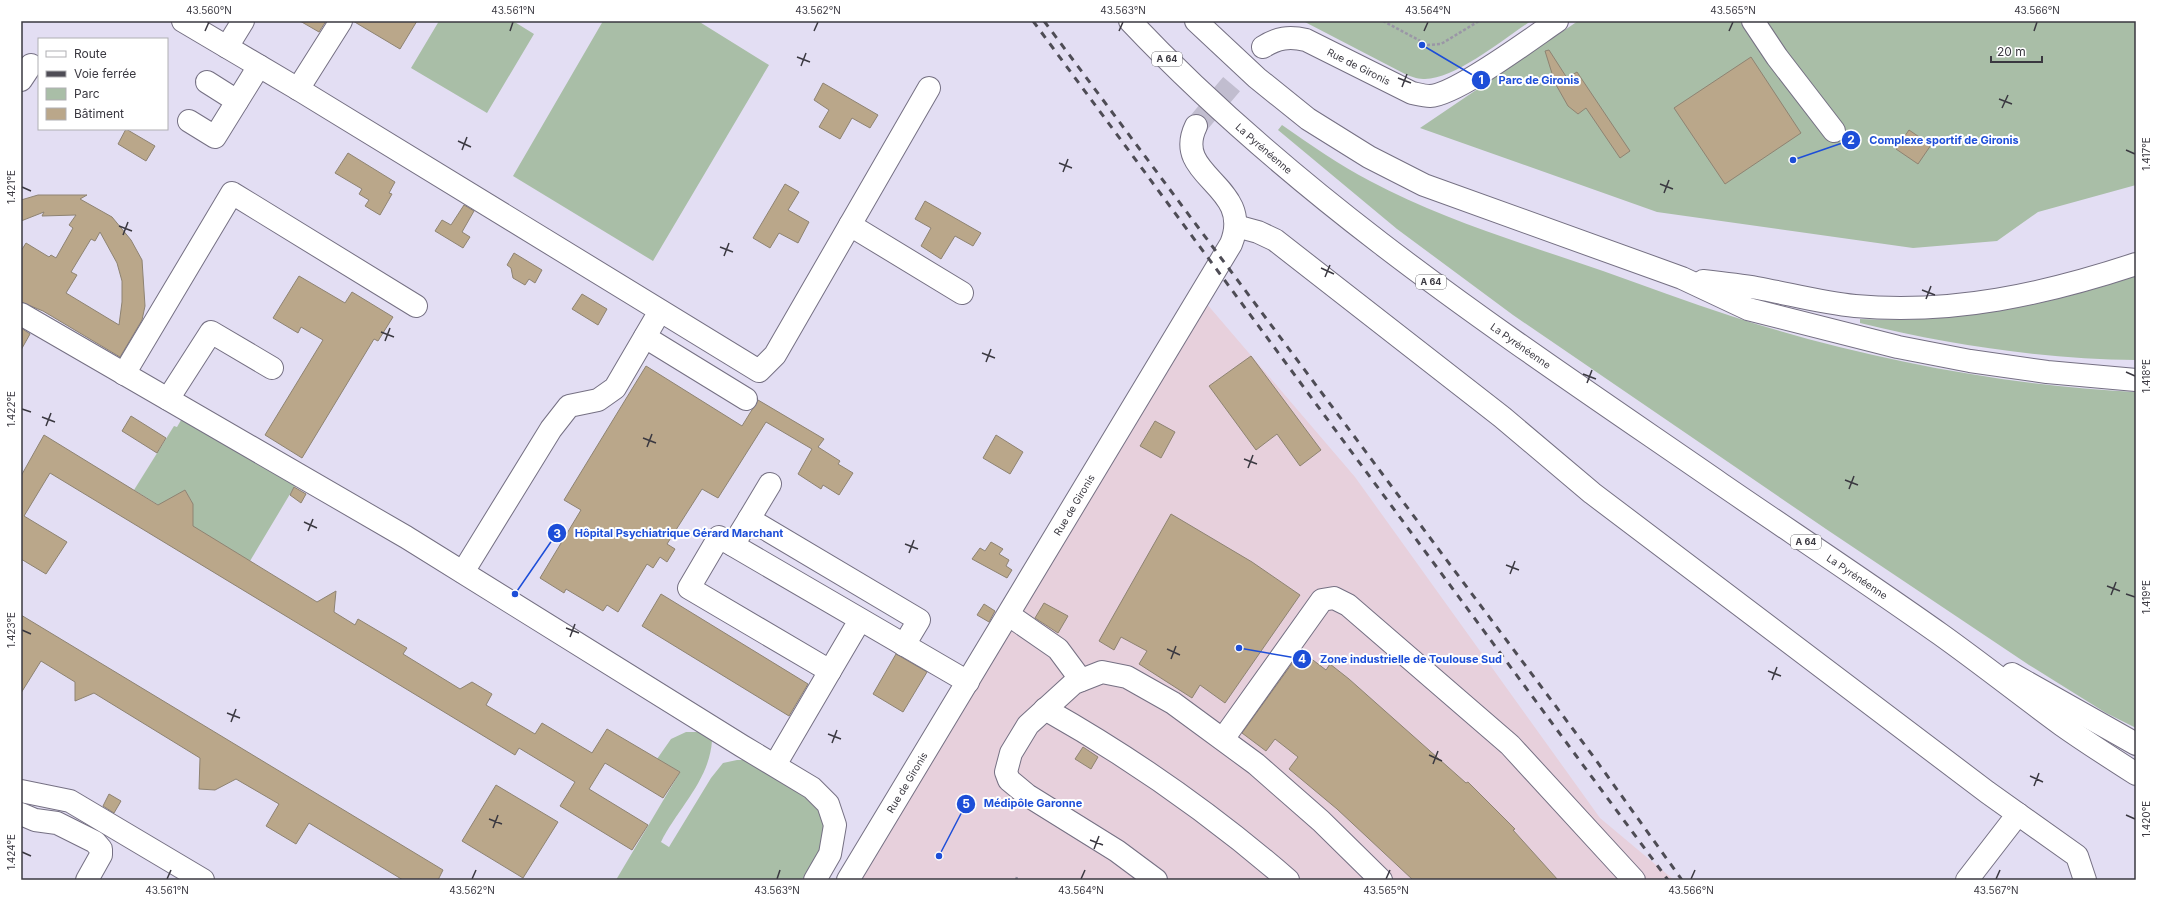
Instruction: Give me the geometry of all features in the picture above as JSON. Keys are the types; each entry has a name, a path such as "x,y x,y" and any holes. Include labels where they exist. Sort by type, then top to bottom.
{"main road":[{"path":"183,21 298,89 759,371 775,355 929,88"},
{"path":"227,47 243,21"},
{"path":"298,89 341,21"},
{"name":"La Pyrénéenne","path":"1130,21 1205,96 1267,151 1328,203 1434,285 1534,357 1941,635"},
{"path":"1196,21 1257,78 1308,119 1369,157 1424,185 1682,278 1748,309 1898,347 1970,361 2047,372 2136,380"},
{"name":"Rue de Gironis","path":"1263,47 1274,40 1292,37 1306,40 1412,93 1430,96 1449,91 1557,21"},
{"path":"1753,21 1777,57 1834,132"},
{"path":"189,121 215,137 260,66"},
{"path":"207,82 237,101"},
{"name":"Rue de Gironis","path":"848,880 1009,615 1231,244 1236,226 1235,213 1230,202 1194,157 1191,147 1191,137 1196,126"},
{"path":"124,374 232,193 416,306"},
{"path":"850,225 962,293"},
{"path":"1236,226 1258,232 1274,240 1502,417 1592,493 2018,814 2077,856 2085,880"},
{"path":"1682,278 1756,288 1804,299 1856,306 1953,306 2017,298 2062,287 2136,264"},
{"path":"463,572 551,429 569,406 598,400 614,388 660,311"},
{"path":"21,314 406,537 812,788 828,804 835,825 830,854 815,880"},
{"path":"168,399 211,332 272,368"},
{"path":"645,337 746,399"},
{"path":"733,545 770,484"},
{"path":"749,520 919,620 904,645"},
{"path":"830,671 689,588 719,537 968,682"},
{"path":"1223,739 1322,600 1334,598 1348,605 1510,745 1628,871 1634,880"},
{"path":"1009,615 1058,649 1081,680"},
{"path":"775,765 860,620"},
{"path":"1941,635 2136,744"},
{"path":"1941,635 2065,727 2136,774"},
{"path":"1156,880 1117,851 1027,795 1009,780 1006,772 1011,753 1028,725 1074,683 1102,672 1127,677 1173,703 1223,739 1256,764 1321,820 1381,880"},
{"path":"1045,709 1135,764 1198,807 1288,880"},
{"path":"21,791 70,801 203,880"},
{"path":"21,814 35,820 56,823 95,842 101,849 101,855 87,880"},
{"path":"1967,880 2018,814"}],"path":[{"path":"1382,21 1428,45 1441,44 1479,21"}],"shaded area":[{"path":"1206,303 1355,477 1600,818 1674,880 861,880"}],"green space":[{"path":"439,21 513,21 534,34 487,113 411,68"},
{"path":"603,21 698,21 769,65 653,261 513,176"},
{"path":"1303,21 1531,21 1464,66 1435,78 1423,79 1405,74"},
{"path":"1578,21 2136,21 2136,185 2038,212 1997,241 1913,248 1657,212 1420,128"},
{"path":"1282,125 1359,175 1426,208 1731,316 1779,331 1829,344 1931,367 2035,383 2086,389 2136,392 2136,728 2106,713 2029,665 1826,529 1513,315 1397,229 1278,130"},
{"path":"2136,276 2136,360 2032,354 1927,338 1860,323 1860,319 1896,320 1931,318 2000,311 2067,296"},
{"path":"184,415 296,484 250,561 190,525 185,506 192,502 185,490 172,498 175,515 134,490 174,426 177,427"},
{"path":"686,732 703,732 712,741 710,755 699,782 661,842 669,847 711,778 723,763 737,760 750,760 808,795 821,809 825,825 820,852 802,880 616,880 680,772 657,759 671,739"}],"building":[{"path":"300,21 326,21 319,32"},
{"path":"353,21 417,21 400,49"},
{"path":"1549,50 1567,78 1577,72 1630,151 1620,158 1586,108 1578,114 1568,106 1555,83 1545,51"},
{"path":"1751,57 1801,133 1725,184 1674,108"},
{"path":"823,83 878,115 870,128 852,118 840,139 819,127 829,110 814,100"},
{"path":"125,130 128,130 155,146 146,161 118,144"},
{"path":"1909,130 1931,145 1918,164 1896,149"},
{"path":"348,153 395,182 389,193 392,194 380,215 365,206 369,200 359,194 362,189 335,173"},
{"path":"785,184 799,192 788,210 809,222 798,243 779,233 770,248 753,238"},
{"path":"38,195 87,195 80,199 112,217 131,240 142,260 145,306 142,320 120,357 43,311 21,302 21,251 26,243 49,257 51,255 56,258 73,228 69,225 76,215 42,216 44,212 21,221 21,200","holes":["100,232 117,263 122,281 122,302 119,325 66,293 77,275 71,272 91,239 95,241"]},
{"path":"925,201 981,233 973,246 955,236 941,259 921,246 931,228 915,219"},
{"path":"464,205 474,211 462,232 470,237 463,248 435,231 442,220 451,225"},
{"path":"514,253 542,270 535,283 529,279 525,285 513,278 511,268 507,265"},
{"path":"299,276 345,303 352,292 393,317 378,341 374,339 302,458 265,435 323,340 301,327 298,333 273,318"},
{"path":"582,294 607,309 598,325 572,309"},
{"path":"21,328 30,334 21,350"},
{"path":"1251,356 1321,450 1300,466 1277,434 1256,450 1209,386"},
{"path":"646,366 742,426 758,400 824,439 818,447 840,461 838,464 853,473 839,495 823,485 821,489 798,474 812,449 766,422 718,498 702,489 667,544 675,549 667,562 660,557 653,568 647,564 618,612 607,605 603,611 566,589 564,593 540,578 581,510 564,500"},
{"path":"131,416 166,438 157,453 122,431"},
{"path":"1155,421 1175,432 1161,458 1140,446"},
{"path":"44,435 158,505 185,490 193,504 193,526 317,602 336,591 334,612 355,625 358,619 407,648 403,654 460,689 472,682 492,694 486,705 535,734 542,723 592,753 607,729 680,772 663,798 605,763 589,789 648,825 632,850 560,806 575,782 519,748 515,755 50,473 24,516 67,542 46,574 21,559 21,476"},
{"path":"996,435 1023,452 1010,474 983,458"},
{"path":"294,487 306,494 301,503 290,495"},
{"path":"1171,514 1252,562 1300,595 1225,703 1200,685 1192,698 1139,664 1147,651 1121,637 1114,650 1099,641"},
{"path":"991,542 1003,549 999,554 1009,560 1006,566 1012,570 1007,578 972,559 980,548 985,551"},
{"path":"661,594 808,684 789,716 642,626"},
{"path":"1044,603 1068,616 1058,633 1035,618"},
{"path":"984,604 995,611 989,622 977,615"},
{"path":"21,615 443,870 438,880 403,880 309,823 296,844 266,826 279,804 236,779 215,790 199,789 200,758 94,693 75,701 75,682 41,661 21,693"},
{"path":"1301,651 1326,670 1330,664 1349,679 1466,783 1468,782 1515,829 1513,830 1558,880 1413,880 1337,809 1289,769 1298,757 1275,739 1266,751 1242,733"},
{"path":"896,654 927,672 903,712 873,694"},
{"path":"1083,747 1098,757 1091,769 1075,759"},
{"path":"496,785 558,822 523,878 462,841"},
{"path":"109,794 121,801 114,813 103,806"}],"tunnel":[{"path":"1196,126 1263,47"}],"railway":[{"path":"1033,21 1668,880"},
{"path":"1044,21 1593,756 1682,880"}],"place":[{"name":"Parc de Gironis","path":"1422,45"},
{"name":"Complexe sportif de Gironis","path":"1793,160"},
{"name":"Hôpital Psychiatrique Gérard Marchant","path":"515,594"},
{"name":"Zone industrielle de Toulouse Sud","path":"1239,648"},
{"name":"Médipôle Garonne","path":"939,856"}]}
